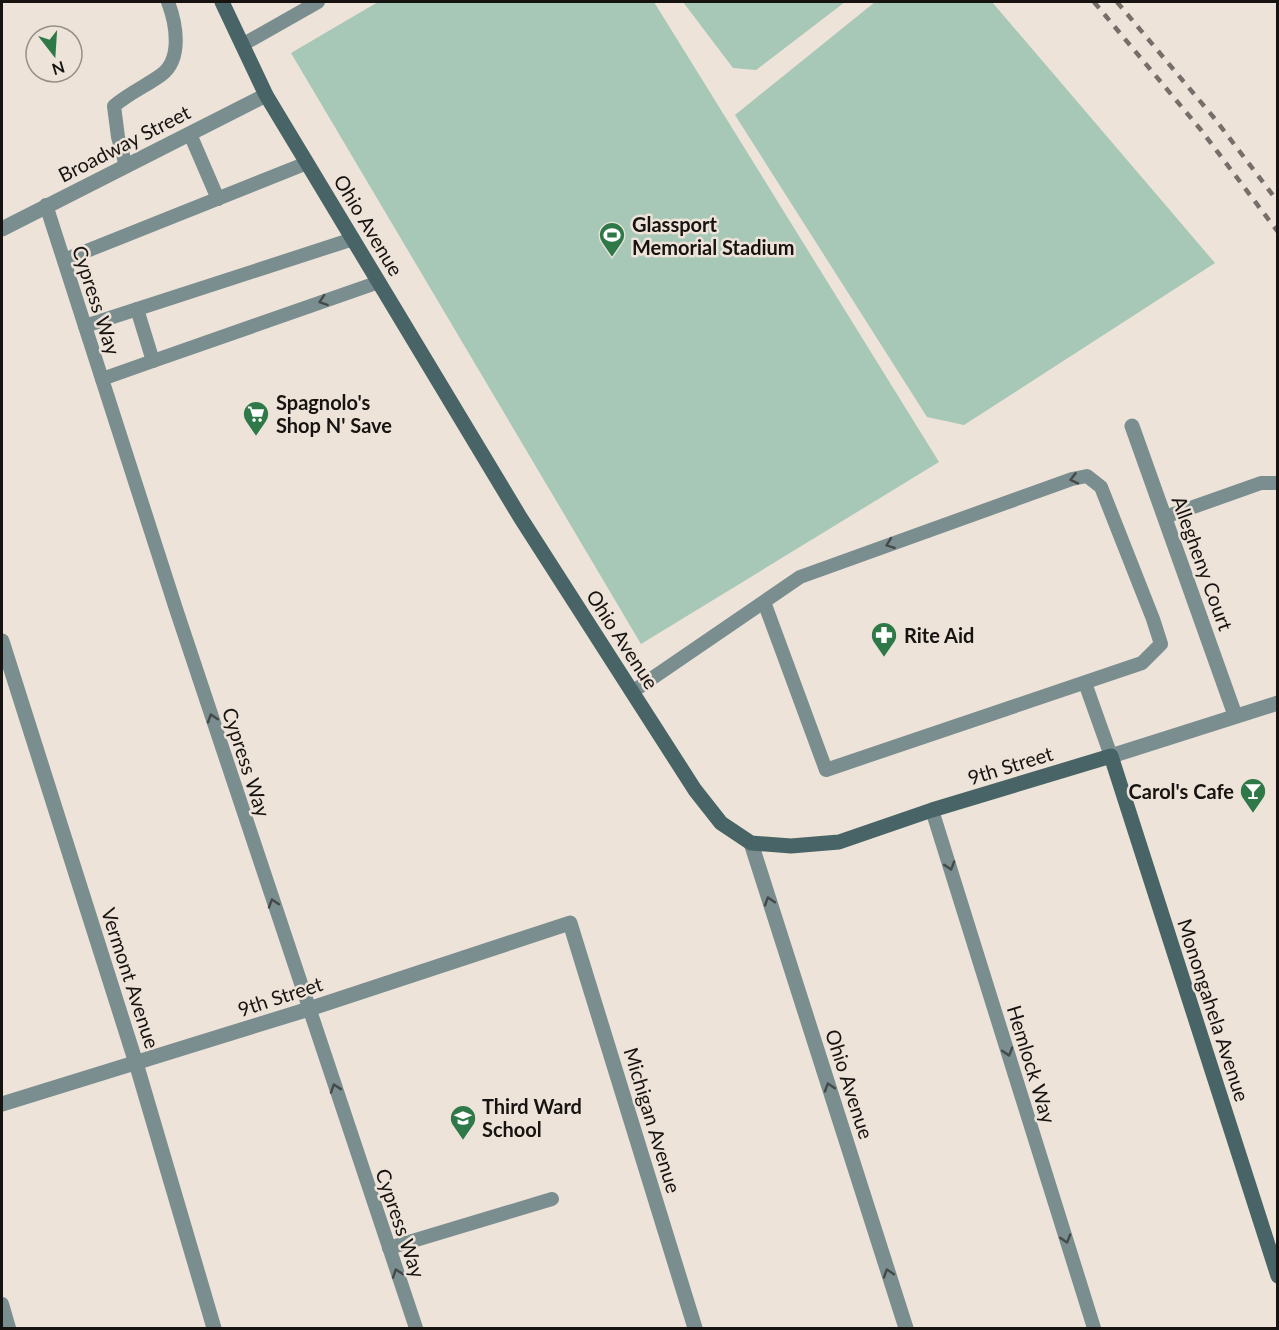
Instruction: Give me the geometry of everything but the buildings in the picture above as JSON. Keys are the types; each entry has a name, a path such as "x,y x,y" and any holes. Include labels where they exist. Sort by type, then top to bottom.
{"main road":[{"name":"Ohio Avenue","path":"222,2 266,95 520,517 695,790 721,823 751,843"},
{"name":"9th Street","path":"751,843 791,846 839,842 932,810 1112,756"},
{"name":"Monongahela Avenue","path":"1112,756 1278,1276"}],"street":[{"name":"Broadway Street","path":"2,229 266,95"},
{"name":"Allegheny Court","path":"1132,426 1235,715"},
{"name":"Vermont Avenue","path":"2,641 136,1063 214,1329"},
{"name":"9th Street","path":"1112,756 1278,703"},
{"name":"Ohio Avenue","path":"751,843 906,1329"},
{"name":"9th Street","path":"2,1104 309,1009 570,923"},
{"name":"Michigan Avenue","path":"570,923 695,1329"}],"lane":[{"path":"126,166 118,137 114,106 125,96 163,74 171,64 175,48 175,28 168,2"},
{"path":"242,45 318,2"},
{"path":"190,134 218,199"},
{"path":"64,260 307,163"},
{"name":"Cypress Way","path":"46,205 176,609 416,1329"},
{"path":"85,326 353,239"},
{"path":"102,379 379,282"},
{"path":"138,309 153,361"},
{"path":"632,692 800,577 1072,479 1087,476 1101,487 1161,644 1142,663 826,770 764,602"},
{"path":"1165,517 1261,483 1278,483"},
{"path":"1084,683 1112,756"},
{"name":"Hemlock Way","path":"932,810 1094,1329"},
{"path":"389,1248 552,1199"},
{"path":"2,1304 9,1329"}],"green space":[{"name":"Glassport Memorial Stadium","path":"378,2 654,2 939,462 641,644 291,53"},
{"path":"683,2 845,2 756,70 733,68"},
{"path":"875,2 992,2 1215,263 964,425 927,417 735,115"}],"railway":[{"path":"1094,2 1201,130 1278,232"},
{"path":"1117,2 1215,119 1278,202"}],"place":[{"name":"Glassport Memorial Stadium","path":"612,258"},
{"name":"Spagnolo's Shop N' Save","path":"256,437"},
{"name":"Rite Aid","path":"884,658"},
{"name":"Carol's Cafe","path":"1253,814"},
{"name":"Third Ward School","path":"463,1141"}]}
